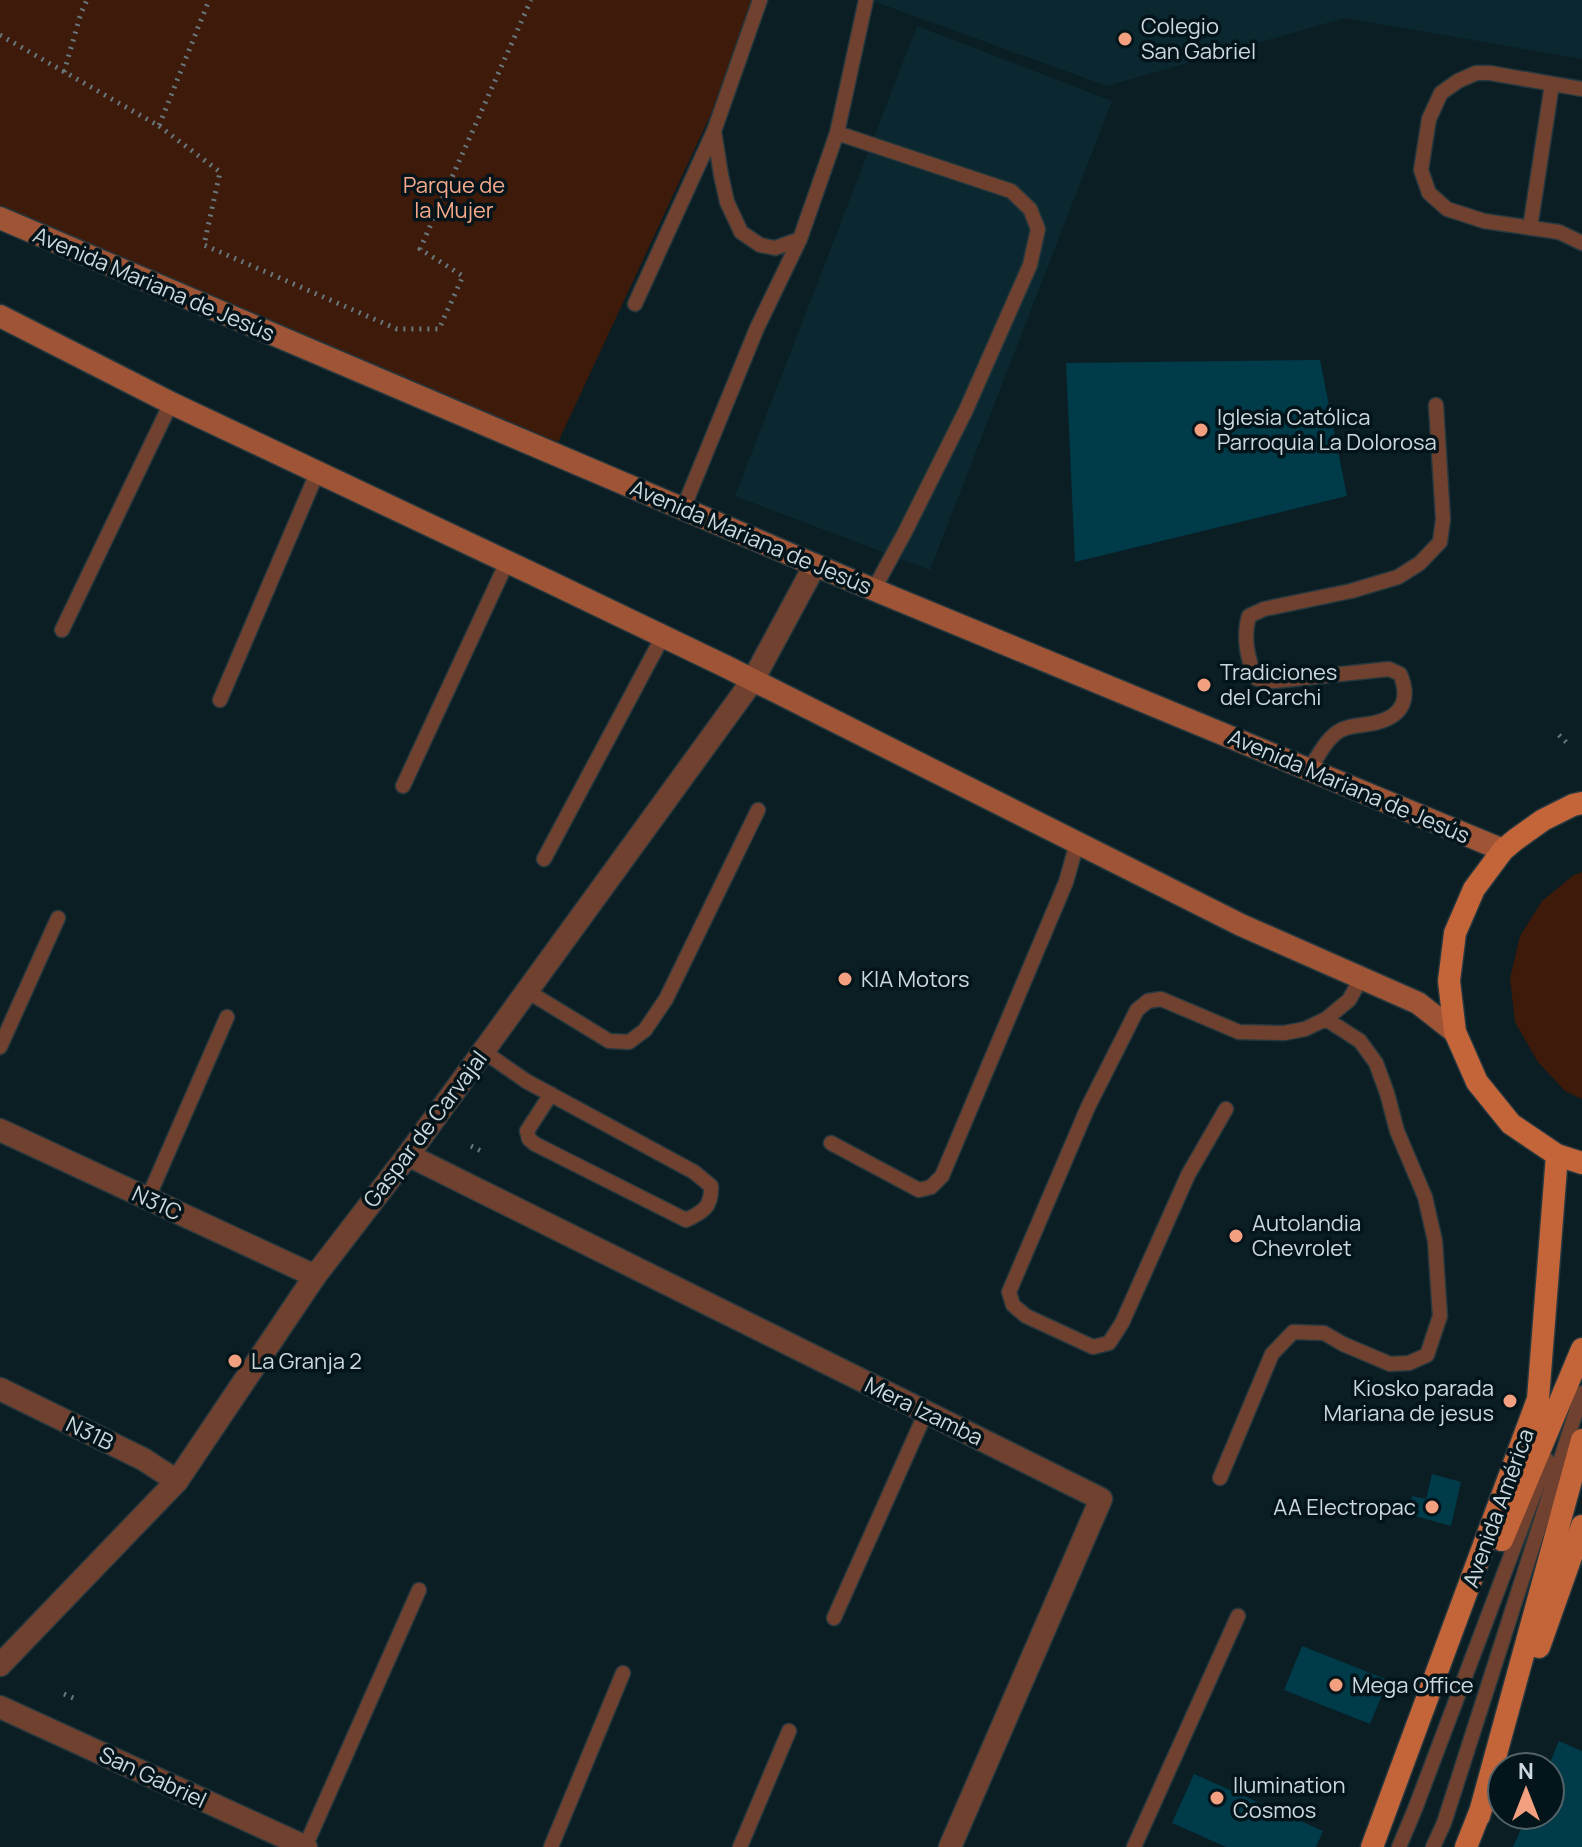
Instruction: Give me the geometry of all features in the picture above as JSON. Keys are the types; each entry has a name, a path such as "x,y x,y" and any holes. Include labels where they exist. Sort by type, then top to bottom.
{"main road":[{"name":"Avenida Mariana de Jesús","path":"0,218 815,565 1503,850"},
{"path":"0,316 171,403 753,680 1241,925 1418,1003 1455,1032"},
{"path":"1582,783 1578,804 1543,820 1503,850 1474,889 1455,933 1449,981 1455,1032 1477,1082 1511,1124 1557,1155 1582,1163"},
{"name":"Avenida América","path":"1375,1839 1538,1399 1557,1155"},
{"path":"1375,1839 1582,1349"},
{"path":"1479,1816 1582,1440"},
{"path":"1466,1847 1582,1526"}],"street":[{"name":"Gaspar de Carvajal","path":"0,1665 177,1481 315,1276 408,1155 753,680 815,565"},
{"name":"N31C","path":"0,1130 315,1276"},
{"name":"Mera Izamba","path":"408,1155 1101,1499 950,1847"},
{"name":"N31B","path":"0,1389 143,1459 177,1481"},
{"name":"San Gabriel","path":"0,1707 305,1847"}],"lane":[{"path":"635,304 714,131 760,0"},
{"path":"683,509 757,328 800,239 837,133 866,0"},
{"path":"1582,89 1490,73 1476,73 1458,81 1441,93 1429,119 1421,170 1429,193 1447,209 1484,221 1559,232 1582,243"},
{"path":"1530,228 1552,84"},
{"path":"714,131 727,202 741,232 760,245 775,248 800,239"},
{"path":"837,133 1011,191 1030,209 1038,229 1030,265 966,410 874,589"},
{"path":"62,630 171,403"},
{"path":"1309,769 1332,736 1340,730 1380,722 1396,714 1403,706 1405,685 1400,674 1389,669 1266,682 1256,678 1250,666 1245,629 1249,616 1264,609 1351,591 1398,577 1420,563 1440,542 1443,519 1436,405"},
{"path":"220,700 317,473"},
{"path":"403,786 507,562"},
{"path":"544,859 663,636"},
{"path":"527,991 609,1041 629,1042 645,1030 666,999 758,810"},
{"path":"831,1143 919,1190 931,1187 942,1176 1066,882 1077,843"},
{"path":"0,1047 58,918"},
{"path":"1226,1109 1188,1175 1122,1323 1109,1343 1093,1347 1026,1316 1013,1305 1009,1292 1027,1248 1088,1107 1137,1010 1148,1001 1161,999 1239,1032 1284,1033 1305,1029 1326,1019 1349,1000 1362,977"},
{"path":"148,1198 227,1017"},
{"path":"1220,1478 1272,1354 1293,1332 1324,1333 1390,1364 1409,1363 1427,1355 1440,1316 1435,1241 1425,1197 1397,1131 1376,1063 1360,1041 1326,1019"},
{"path":"483,1051 526,1081 551,1094 694,1172 711,1186 712,1198 702,1212 686,1220 535,1144 529,1139 527,1131 551,1094"},
{"path":"1399,1847 1582,1366"},
{"path":"1433,1847 1444,1823 1582,1393"},
{"path":"834,1618 926,1412"},
{"path":"305,1847 419,1590"},
{"path":"1134,1847 1238,1616"},
{"path":"551,1847 623,1673"},
{"path":"740,1847 789,1731"}],"path":[{"path":"64,72 87,0"},
{"path":"159,126 209,0"},
{"path":"0,35 159,126 220,172 204,245 397,329 439,329 463,276 420,249 531,0"},
{"path":"1559,735 1567,743"},
{"path":"471,1146 481,1151"},
{"path":"64,1694 78,1700"}],"shaded area":[{"name":"Colegio San Gabriel","path":"870,0 1582,0 1582,59 1345,18 1107,86"},
{"path":"917,26 1112,101 930,570 735,496"}],"green space":[{"name":"Parque de la Mujer","path":"0,0 764,0 553,453 0,218"},
{"path":"1582,872 1582,1099 1565,1091 1538,1062 1515,1022 1510,978 1520,936 1542,901"}],"building":[{"name":"Iglesia Católica Parroquia La Dolorosa","path":"1320,360 1347,496 1075,562 1066,363"},
{"name":"AA Electropac","path":"1432,1474 1461,1482 1451,1526 1408,1514 1412,1496 1426,1499"},
{"name":"Mega Office","path":"1302,1646 1388,1680 1370,1724 1284,1690"},
{"path":"1559,1741 1582,1751 1582,1847 1513,1847 1520,1831 1566,1831 1566,1751 1555,1751"},
{"name":"Ilumination Cosmos","path":"1194,1774 1323,1831 1316,1847 1226,1847 1172,1823"}],"place":[{"name":"Colegio San Gabriel","path":"1125,39"},
{"name":"Iglesia Católica Parroquia La Dolorosa","path":"1201,430"},
{"name":"Tradiciones del Carchi","path":"1204,685"},
{"name":"KIA Motors","path":"845,979"},
{"name":"Autolandia Chevrolet","path":"1236,1236"},
{"name":"La Granja 2","path":"235,1361"},
{"name":"Kiosko parada Mariana de jesus","path":"1510,1401"},
{"name":"AA Electropac","path":"1432,1507"},
{"name":"Mega Office","path":"1336,1685"},
{"name":"Ilumination Cosmos","path":"1217,1798"}]}
